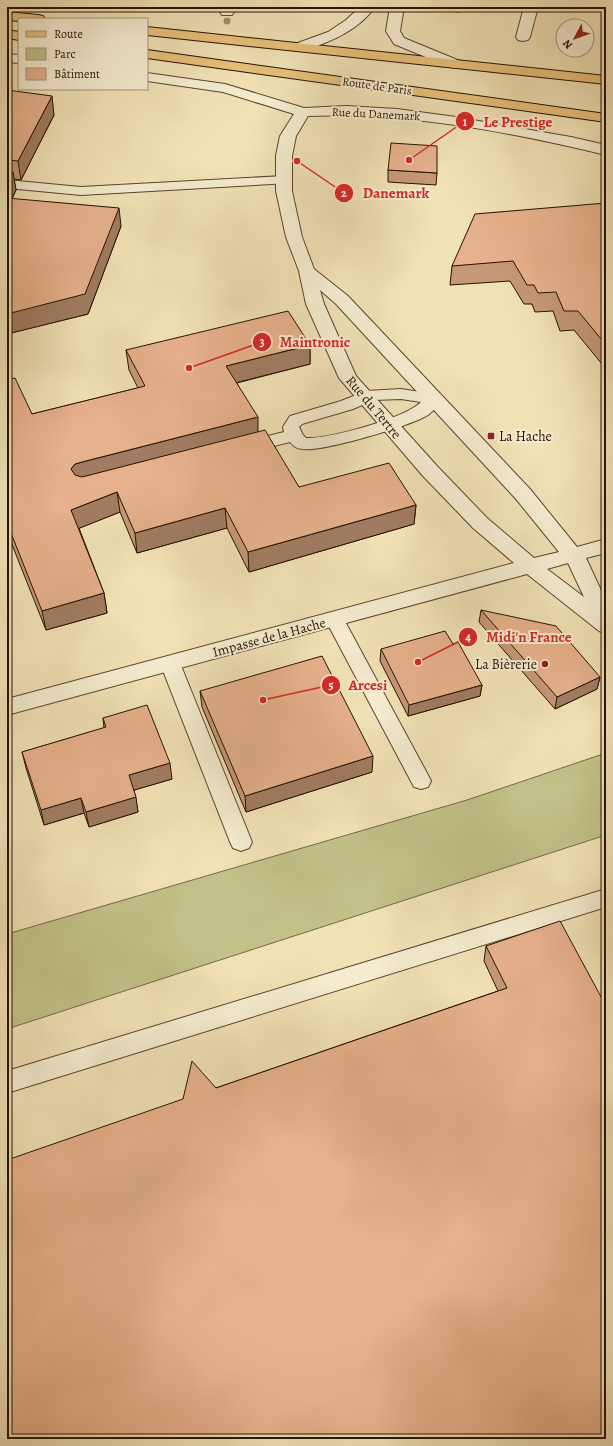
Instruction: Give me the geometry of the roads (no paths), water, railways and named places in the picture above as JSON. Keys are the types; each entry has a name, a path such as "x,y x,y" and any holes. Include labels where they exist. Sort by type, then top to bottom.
{"main road":[{"path":"7,16 28,18"},
{"path":"148,31 606,80"},
{"path":"7,34 18,36"},
{"name":"Route de Paris","path":"148,54 606,118"}],"street":[{"path":"300,47 333,35 351,23 368,7"},
{"path":"397,7 393,31 399,41 455,64"},
{"path":"523,37 531,7"},
{"path":"7,58 18,59"},
{"name":"Rue du Danemark","path":"148,77 225,88 303,112 346,110 397,113 472,124 606,150"},
{"name":"Rue du Tertre","path":"303,112 288,136 284,156 284,191 294,237 307,271 315,304 348,378 430,471 480,523 530,566 606,625"},
{"path":"307,271 342,300 522,494 577,560 606,625"},
{"name":"Impasse de la Hache","path":"7,707 606,546"}],"lane":[{"path":"7,184 81,191 284,180"},
{"path":"401,394 434,399 419,413 389,425 328,441 304,444 299,441 291,427 296,420 347,406 372,395 401,394"},
{"path":"232,451 294,434"},
{"path":"334,619 421,781"},
{"path":"170,663 241,842"},
{"path":"7,1082 606,898"}],"place":[{"name":"Le Prestige","path":"409,160"},
{"name":"Danemark","path":"297,161"},
{"name":"Maintronic","path":"189,368"},
{"name":"La Hache","path":"491,436"},
{"name":"Midi'n France","path":"418,662"},
{"name":"La Bièrerie","path":"545,664"},
{"name":"Arcesi","path":"263,700"}]}
